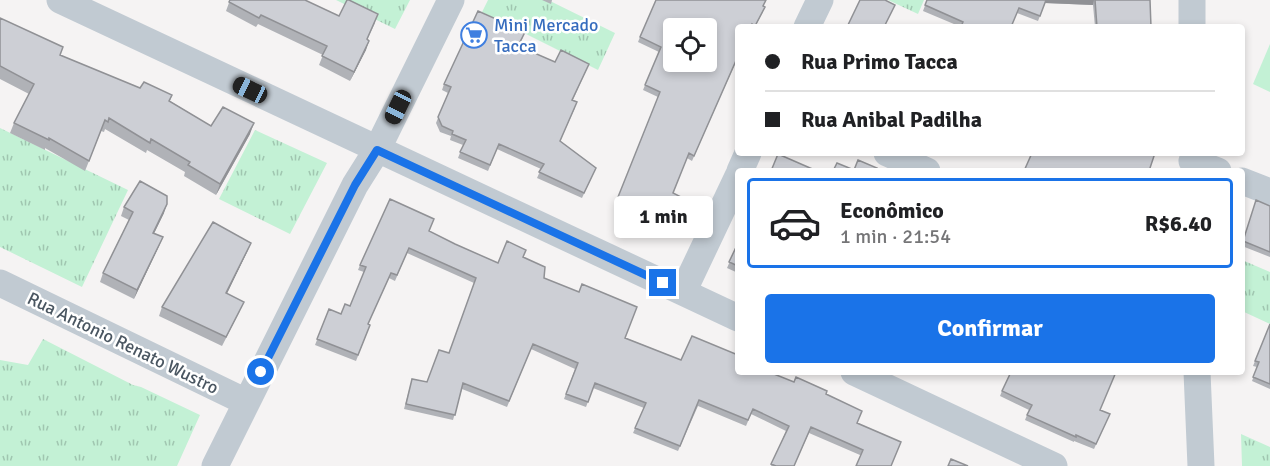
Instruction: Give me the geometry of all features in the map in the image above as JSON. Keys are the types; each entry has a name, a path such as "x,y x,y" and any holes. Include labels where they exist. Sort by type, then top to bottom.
{"street":[{"path":"60,0 735,317"},
{"path":"215,466 355,185 377,150 451,0"},
{"path":"808,24 820,0"},
{"path":"1192,0 1192,24"},
{"path":"894,156 920,168"},
{"path":"1192,162 1209,168"},
{"path":"683,292 735,182"},
{"path":"1245,182 1270,192"},
{"name":"Rua Antonio Renato Wustro","path":"0,283 246,402"},
{"path":"860,375 1054,466"},
{"path":"1197,375 1201,466"}],"green space":[{"path":"336,0 410,0 395,29"},
{"path":"488,0 548,0 615,33 598,70 482,12"},
{"path":"888,0 924,0 918,14"},
{"path":"1270,44 1270,92 1253,84"},
{"path":"0,128 128,190 82,287 0,247"},
{"path":"255,130 327,163 290,234 219,199"},
{"path":"1245,261 1270,272 1270,324 1245,312"},
{"path":"43,339 133,385 200,415 177,466 0,466 0,360 28,365"},
{"path":"1241,434 1270,447 1270,466 1242,466"}],"building":[{"path":"230,0 305,0 339,16 349,0 378,14 367,39 369,41 354,72 322,56 327,46 261,15 259,18 229,2"},
{"path":"656,0 766,0 756,24 735,24 735,63 694,156 689,153 673,193 683,198 674,216 641,201 639,205 618,197 660,92 645,85 661,47 640,37"},
{"path":"860,0 885,0 895,5 886,24 848,24"},
{"path":"927,0 1046,0 1040,16 1019,8 1012,24 962,24 963,22 925,5"},
{"path":"1095,0 1150,0 1151,24 1097,24"},
{"path":"478,11 525,32 518,46 555,62 561,50 589,64 572,100 577,102 560,141 596,168 584,193 539,172 544,164 499,144 490,165 460,152 466,140 452,134 453,131 442,126 438,117 451,87 444,84"},
{"path":"0,18 63,47 60,55 140,88 144,82 172,95 169,101 211,126 223,107 254,123 220,184 188,165 190,162 151,139 150,143 109,118 108,122 105,120 89,161 49,138 49,140 14,123 34,84 0,66"},
{"path":"777,156 783,156 810,168 772,168"},
{"path":"1031,156 1154,156 1150,168 1025,168"},
{"path":"858,160 877,168 855,168"},
{"path":"837,163 849,168 834,168"},
{"path":"140,181 167,196 167,204 153,233 163,237 137,290 103,273 133,212 124,207"},
{"path":"390,199 434,219 429,231 498,263 507,241 526,250 523,257 545,267 544,278 579,292 582,284 637,307 625,338 681,360 692,336 735,354 735,375 776,375 794,382 796,377 862,411 857,423 901,442 891,466 856,466 863,450 811,427 794,466 776,466 771,464 789,426 753,409 748,420 699,400 680,446 635,428 646,403 595,383 588,402 566,394 578,363 533,344 509,401 463,383 455,415 406,404 412,379 427,382 439,350 449,353 476,278 409,248 397,275 391,273 368,324 370,325 358,355 317,339 329,309 341,314 345,304 350,306 366,267 360,265"},
{"path":"1256,200 1270,206 1270,252 1245,242 1245,235"},
{"path":"213,222 251,243 226,293 244,302 226,337 162,307"},
{"path":"735,249 735,265 729,262"},
{"path":"1270,324 1270,384 1253,377 1259,362 1255,361"},
{"path":"1010,375 1115,375 1100,410 1110,414 1096,444 1027,415 1032,405 1002,391"},
{"path":"951,459 968,466 948,466"}],"place":[{"name":"Mini Mercado Tacca","path":"474,35"}],"route":[{"path":"261,372 355,185 377,150 663,283"}]}
